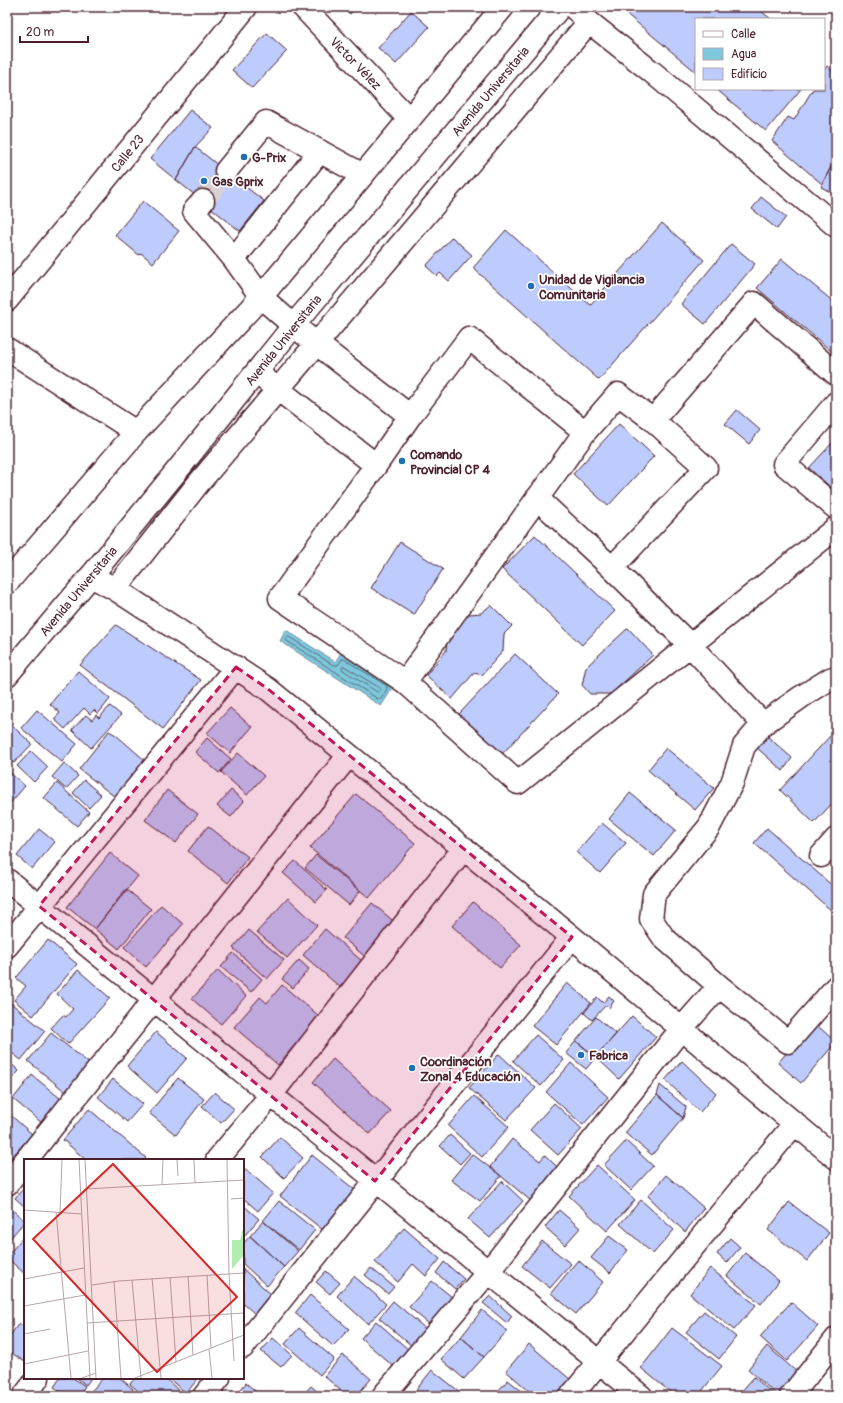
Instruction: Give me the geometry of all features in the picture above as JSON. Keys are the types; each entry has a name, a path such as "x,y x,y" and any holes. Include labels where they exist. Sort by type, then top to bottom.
{"street":[{"name":"Calle 23","path":"7,300 246,7"},
{"name":"Victor Vélez","path":"303,7 410,119"},
{"path":"7,583 136,432 261,297 503,7"},
{"name":"Avenida Universitaria","path":"7,675 91,576 294,326 560,7"},
{"path":"573,7 589,22 652,72 836,226"},
{"path":"115,589 197,485 589,22"},
{"path":"226,171 266,122 363,175"},
{"path":"234,259 320,151"},
{"path":"203,201 194,211 234,259 261,297 294,326 410,416"},
{"path":"653,420 754,303 836,374"},
{"path":"585,432 470,338 410,416 280,598 405,682 518,784 836,528"},
{"path":"7,349 136,432"},
{"path":"257,373 376,465"},
{"path":"405,682 585,432 618,394 653,420 706,468 612,568"},
{"path":"836,402 784,464 836,508"},
{"path":"537,498 612,568 690,645 763,724"},
{"path":"91,576 115,589 268,689 572,937 836,1158"},
{"path":"7,946 236,667"},
{"path":"836,677 830,679 801,697 763,724 744,746 732,783 709,827 654,894 651,919 664,938 719,986 788,1042 836,987"},
{"path":"28,1159 153,999 349,755"},
{"path":"821,856 836,839"},
{"path":"218,1159 271,1095 464,848"},
{"path":"7,880 641,1396"},
{"path":"244,1347 572,937"},
{"path":"383,1396 488,1272 682,1028 719,986"},
{"path":"571,1396 600,1363 795,1123"},
{"path":"7,1184 24,1163"},
{"path":"791,1396 836,1339"},
{"path":"21,1394 37,1379"},
{"path":"204,1396 218,1379"}],"highlighted area":[{"path":"236,667 268,689 572,937 375,1181 39,906"}],"water":[{"path":"286,630 335,662 341,653 394,686 381,706 280,641"}],"building":[{"path":"343,7 356,7 350,14"},
{"path":"618,7 756,7 770,18 695,18 695,71"},
{"path":"411,11 429,27 396,64 378,48"},
{"path":"267,33 287,51 252,88 232,70"},
{"path":"827,66 836,74 836,157 822,184 772,141 788,117 794,120 812,90 825,90 825,69"},
{"path":"717,90 800,90 766,131"},
{"path":"190,110 213,128 195,147 176,180 150,159"},
{"path":"195,147 264,201 240,231 176,180"},
{"path":"836,158 836,195 821,187"},
{"path":"761,197 786,217 777,229 752,209"},
{"path":"143,201 179,231 153,263 141,253 139,255 115,235"},
{"name":"Unidad de Vigilancia Comunitaria","path":"662,223 704,260 599,380 473,268 506,230 590,305"},
{"path":"452,237 472,255 449,281 440,273 437,276 426,266"},
{"path":"731,244 755,264 705,324 681,304"},
{"path":"782,259 836,304 836,355 757,288"},
{"path":"737,410 760,430 749,444 725,424"},
{"path":"619,424 654,456 608,506 573,474"},
{"path":"836,439 836,492 809,468"},
{"path":"535,535 615,611 582,645 502,569"},
{"path":"400,542 443,569 414,615 371,588"},
{"path":"491,605 512,626 504,634 503,651 482,675 474,673 452,699 426,675 446,651 447,639 469,614 481,613"},
{"path":"116,625 201,680 163,729 80,665"},
{"path":"628,628 653,655 611,694 590,694 582,685 586,667"},
{"path":"515,654 558,694 491,766 448,726"},
{"path":"78,671 110,699 98,714 94,710 90,714 84,708 65,729 54,719 60,713 50,704"},
{"path":"110,706 121,715 91,748 72,730 86,715 92,720 96,715 99,718"},
{"path":"230,708 252,727 230,753 207,733"},
{"path":"37,710 77,744 62,762 21,728"},
{"path":"7,721 32,744 14,763 7,757"},
{"path":"109,731 116,735 148,763 119,800 79,769"},
{"path":"832,734 836,737 836,799 814,823 780,790"},
{"path":"766,735 792,758 783,771 756,747"},
{"path":"207,738 231,759 219,773 195,752"},
{"path":"666,748 714,788 695,810 648,770"},
{"path":"31,751 48,767 34,782 17,766"},
{"path":"238,753 264,776 247,795 221,772"},
{"path":"64,763 78,776 66,789 52,777"},
{"path":"7,770 25,786 7,807"},
{"path":"84,780 101,795 89,808 73,793"},
{"path":"57,783 89,812 77,826 44,798"},
{"path":"167,790 198,814 176,843 145,820"},
{"path":"231,790 244,801 231,817 217,806"},
{"path":"630,793 676,830 654,856 609,819"},
{"path":"356,794 415,843 369,898 310,848"},
{"path":"602,823 626,843 600,873 576,852"},
{"path":"208,826 248,857 228,883 188,851"},
{"path":"767,828 836,889 836,909 833,912 754,843"},
{"path":"39,829 55,842 32,869 17,856"},
{"path":"110,853 138,876 95,929 67,907"},
{"path":"316,855 360,891 349,905 305,868"},
{"path":"295,861 327,890 316,902 283,873"},
{"path":"126,889 151,909 119,949 95,929"},
{"path":"288,898 317,925 287,958 257,932"},
{"path":"473,902 521,945 500,968 452,926"},
{"path":"372,903 398,925 369,960 343,938"},
{"path":"161,905 183,924 146,967 124,947"},
{"path":"325,929 363,962 341,988 303,955"},
{"path":"249,930 284,960 267,979 233,948"},
{"path":"48,940 77,964 33,1016 14,1000 26,986 16,978"},
{"path":"233,953 262,979 251,992 221,967"},
{"path":"299,960 309,969 293,988 282,979"},
{"path":"78,970 110,998 68,1044 51,1028 63,1015 66,1017 73,1009 57,994"},
{"path":"218,970 246,996 221,1024 192,999"},
{"path":"567,983 591,1003 556,1045 532,1026"},
{"path":"282,985 319,1016 278,1065 234,1027 260,997 267,1003"},
{"path":"609,996 614,1001 609,1008 606,1005 592,1020 584,1013 597,997 603,1003"},
{"path":"7,1000 45,1031 21,1060 7,1049"},
{"path":"632,1016 656,1037 619,1079 596,1057"},
{"path":"596,1017 616,1034 596,1057 576,1041"},
{"path":"813,1022 836,1042 801,1083 778,1063"},
{"path":"156,1032 187,1058 157,1093 127,1066"},
{"path":"51,1033 90,1064 67,1093 28,1061"},
{"path":"536,1035 564,1060 541,1086 513,1061"},
{"name":"Fabrica","path":"576,1041 596,1057 586,1069 566,1053"},
{"path":"499,1054 536,1088 506,1120 469,1088"},
{"path":"333,1059 391,1111 370,1134 313,1082"},
{"path":"7,1060 19,1071 7,1084"},
{"path":"682,1061 716,1093 700,1112 665,1080"},
{"path":"571,1063 608,1097 583,1125 546,1092"},
{"path":"32,1075 61,1099 42,1123 13,1099"},
{"path":"178,1078 204,1099 176,1135 149,1113"},
{"path":"113,1079 143,1104 127,1122 98,1097"},
{"path":"660,1085 686,1107 683,1118 657,1095"},
{"path":"215,1092 234,1109 221,1123 202,1106"},
{"path":"657,1095 683,1118 652,1155 625,1133"},
{"path":"474,1096 509,1127 482,1157 448,1126"},
{"path":"554,1103 582,1129 558,1155 530,1130"},
{"path":"89,1109 146,1158 85,1159 63,1140"},
{"path":"7,1112 32,1134 11,1158 7,1154"},
{"path":"450,1135 470,1153 460,1164 440,1146"},
{"path":"280,1137 303,1158 284,1178 262,1157"},
{"path":"512,1139 540,1161 545,1155 557,1167 531,1201 490,1167"},
{"path":"626,1141 653,1166 631,1190 604,1165"},
{"path":"472,1154 501,1176 480,1201 451,1180"},
{"path":"312,1155 355,1190 323,1230 280,1196"},
{"path":"597,1165 635,1200 607,1231 569,1196"},
{"path":"244,1168 273,1193 258,1211 244,1199"},
{"path":"666,1175 704,1208 685,1232 648,1196"},
{"path":"502,1181 523,1201 490,1238 468,1219"},
{"path":"24,1188 24,1206 15,1198"},
{"path":"641,1200 674,1230 653,1254 620,1224"},
{"path":"279,1201 315,1230 299,1250 263,1221"},
{"path":"789,1202 829,1233 807,1261 768,1230"},
{"path":"8,1206 24,1220 24,1222 7,1242"},
{"path":"244,1206 259,1219 244,1236"},
{"path":"559,1210 580,1228 565,1245 545,1227"},
{"path":"263,1221 298,1251 284,1267 250,1236"},
{"path":"404,1228 440,1259 426,1276 413,1264 398,1282 375,1262"},
{"path":"24,1236 24,1273 7,1258 7,1256"},
{"path":"250,1236 284,1267 267,1286 244,1265 244,1243"},
{"path":"609,1236 628,1250 610,1273 591,1258"},
{"path":"730,1238 740,1247 727,1263 717,1254"},
{"path":"542,1241 571,1264 550,1288 522,1266"},
{"path":"745,1253 779,1281 761,1304 727,1276"},
{"path":"578,1260 603,1282 576,1314 551,1293"},
{"path":"444,1262 464,1279 455,1289 436,1273"},
{"path":"371,1268 394,1287 388,1294 365,1275"},
{"path":"710,1268 756,1305 734,1330 690,1294"},
{"path":"244,1270 273,1296 256,1315 244,1304"},
{"path":"326,1271 340,1283 330,1294 316,1282"},
{"path":"354,1276 386,1304 368,1324 337,1296"},
{"path":"432,1281 452,1297 429,1324 409,1307"},
{"path":"310,1295 349,1329 333,1346 295,1313"},
{"path":"490,1296 512,1316 507,1323 483,1303"},
{"path":"393,1301 427,1330 412,1346 379,1318"},
{"path":"791,1302 818,1326 787,1361 760,1337"},
{"path":"482,1310 507,1331 484,1357 461,1337"},
{"path":"704,1311 736,1337 719,1359 686,1332"},
{"path":"376,1321 410,1351 395,1368 361,1338"},
{"path":"19,1323 24,1327 24,1361 7,1350 7,1340"},
{"path":"299,1328 334,1359 320,1375 285,1344"},
{"path":"672,1328 722,1366 698,1396 675,1396 641,1368"},
{"path":"461,1337 484,1357 464,1379 441,1359"},
{"path":"273,1338 292,1355 281,1367 261,1351"},
{"path":"529,1344 572,1381 559,1396 535,1396 506,1371"},
{"path":"767,1346 798,1373 778,1396 748,1369"},
{"path":"343,1355 371,1379 356,1396 347,1396 324,1376"},
{"path":"432,1370 460,1392 457,1396 423,1396 416,1390"},
{"path":"754,1377 775,1396 744,1396 740,1393"},
{"path":"59,1379 74,1379 85,1386 82,1391 86,1396 67,1396 54,1387"},
{"path":"78,1379 90,1379 86,1385"},
{"path":"102,1379 121,1379 133,1389 128,1396 87,1396"},
{"path":"134,1379 166,1379 178,1390 173,1396 144,1396 130,1384"},
{"path":"169,1379 198,1379 186,1393"},
{"path":"508,1380 528,1396 502,1396 497,1392"},
{"path":"246,1383 261,1396 235,1396"},
{"path":"311,1386 323,1396 302,1396"}],"tunnel":[{"path":"203,201 226,171"}],"place":[{"name":"G-Prix","path":"244,157"},
{"name":"Gas Gprix","path":"204,181"},
{"name":"Unidad de Vigilancia Comunitaria","path":"531,286"},
{"name":"Comando Provincial CP 4","path":"402,461"},
{"name":"Fabrica","path":"581,1055"},
{"name":"Coordinación Zonal 4 Educación","path":"412,1068"}]}
